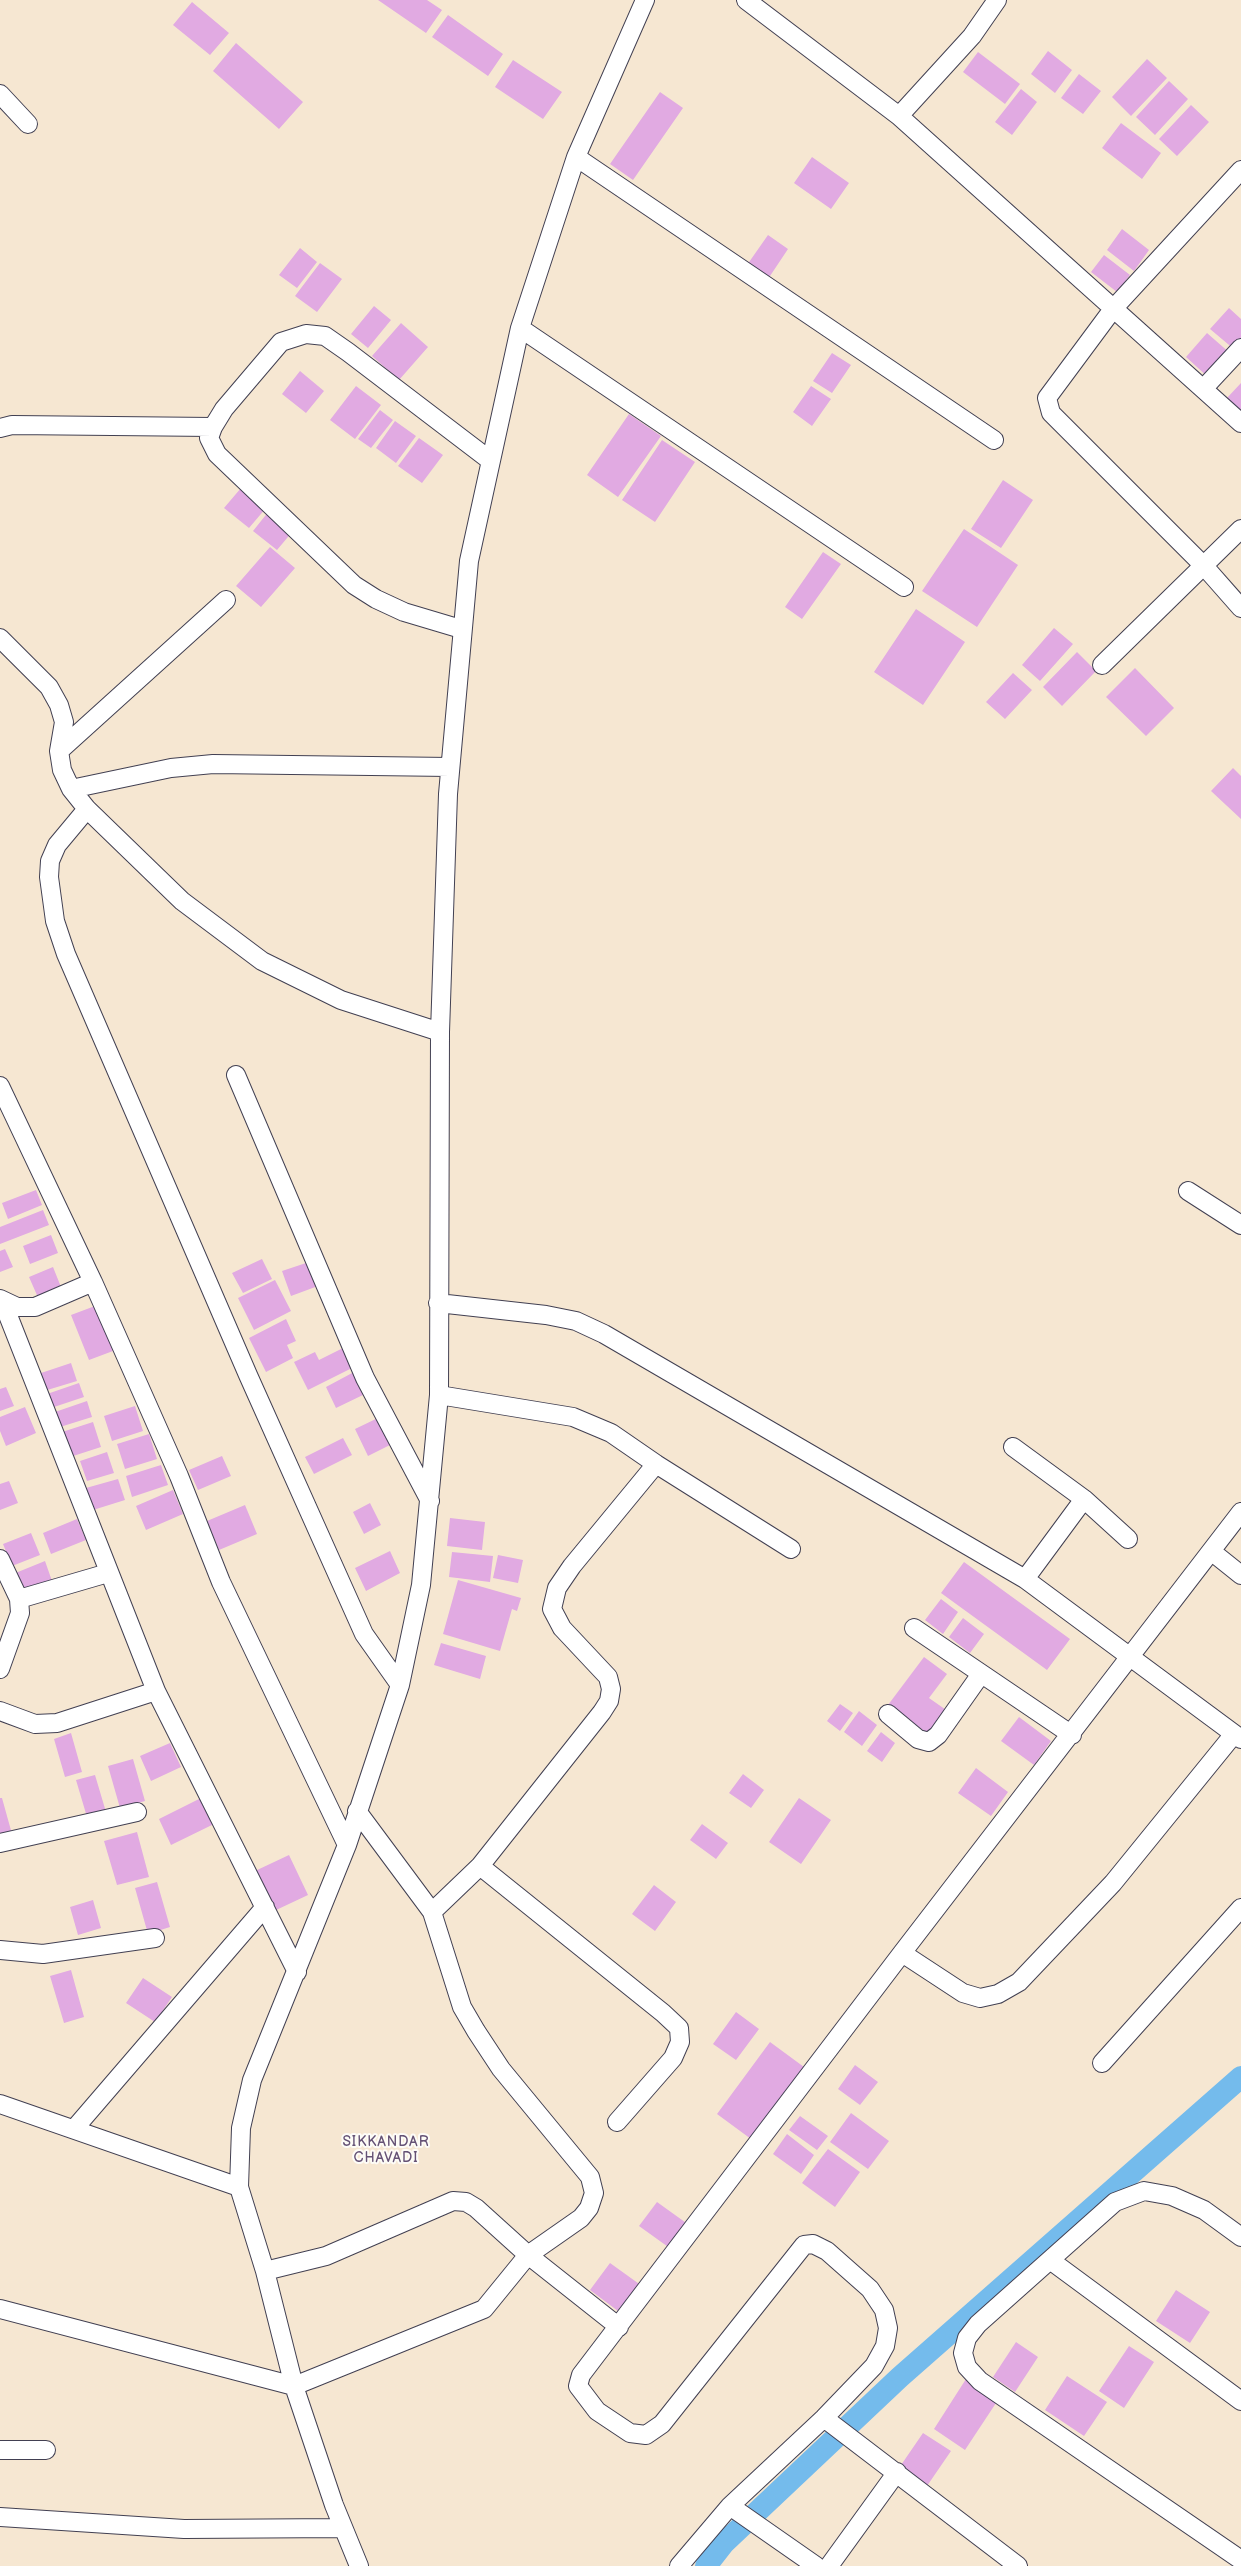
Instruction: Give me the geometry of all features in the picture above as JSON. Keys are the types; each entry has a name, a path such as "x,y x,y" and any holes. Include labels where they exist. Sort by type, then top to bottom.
{"street":[{"path":"356,2565 294,2386 265,2271 239,2187 241,2128 252,2080 347,1845 400,1685 421,1585 439,1395 440,1032 450,767 469,561 520,328 576,157 645,0"},
{"path":"746,0 899,116 1241,423"},
{"path":"899,116 972,36 998,0"},
{"path":"0,94 28,124"},
{"path":"576,157 994,440"},
{"path":"1241,170 1113,308 1047,398 1052,413 1204,566 1241,608"},
{"path":"520,328 904,587"},
{"path":"462,629 404,612 376,599 354,585 217,454 209,438 213,427 224,409 281,342 306,334 325,336 491,461"},
{"path":"1203,389 1241,348"},
{"path":"0,428 12,425 213,427"},
{"path":"1102,665 1241,529"},
{"path":"59,751 226,600"},
{"path":"0,638 49,687 59,705 64,722 59,751 62,770 71,789 87,810 182,900 262,961 341,1000 440,1032"},
{"path":"71,789 171,768 213,764 450,767"},
{"path":"87,810 57,845 50,861 49,877 56,921 66,954 248,1375 364,1634 400,1685"},
{"path":"236,1074 365,1378 430,1502"},
{"path":"0,1086 93,1282 179,1476 221,1582 347,1845"},
{"path":"1188,1191 1241,1225"},
{"path":"1,1300 17,1307 35,1307 93,1282"},
{"path":"1,1300 156,1691 297,1972"},
{"path":"438,1303 546,1315 576,1322 604,1334 1025,1579 1238,1736 1113,1884 1019,1982 998,1994 980,1998 963,1993 902,1953"},
{"path":"439,1395 573,1417 611,1433 656,1464 791,1549"},
{"path":"1013,1447 1084,1499 1128,1539"},
{"path":"432,1912 480,1866 602,1712 609,1700 611,1689 608,1676 562,1628 552,1609 557,1588 572,1566 656,1464"},
{"path":"1025,1579 1084,1499"},
{"path":"679,2566 731,2507 825,2419 874,2366 886,2346 888,2328 884,2310 870,2289 827,2251 813,2244 804,2245 662,2424 646,2435 630,2434 597,2411 578,2386 581,2375 1241,1512"},
{"path":"1211,1551 1241,1574"},
{"path":"0,1559 19,1599 18,1624 0,1669"},
{"path":"19,1599 108,1573"},
{"path":"914,1628 1072,1735"},
{"path":"888,1714 918,1739 929,1742 938,1735 981,1674"},
{"path":"0,1711 35,1724 56,1723 156,1691"},
{"path":"0,2309 294,2386 484,2308 528,2255 581,2218 589,2208 594,2193 590,2177 500,2068 476,2031 462,2007 432,1912 357,1811"},
{"path":"0,1843 137,1812"},
{"path":"480,1866 663,2012 679,2028 680,2042 673,2058 617,2122"},
{"path":"74,2130 265,1907"},
{"path":"1102,2064 1241,1908"},
{"path":"0,1950 43,1954 155,1938"},
{"path":"0,2104 239,2187"},
{"path":"1241,2237 1204,2210 1172,2196 1144,2191 1115,2202 978,2324 967,2338 963,2353 967,2367 980,2381 1241,2560"},
{"path":"265,2271 326,2256 453,2201 466,2202 476,2208 528,2255 619,2327"},
{"path":"1050,2260 1241,2401"},
{"path":"825,2419 1018,2566"},
{"path":"0,2450 46,2450"},
{"path":"829,2566 897,2472"},
{"path":"731,2507 816,2566"},
{"path":"0,2517 184,2529 343,2528"}],"building":[{"path":"378,0 427,0 442,10 426,33"},
{"path":"192,2 229,33 210,55 173,25"},
{"path":"448,15 503,54 488,76 432,37"},
{"path":"236,43 303,102 279,129 213,71"},
{"path":"1048,51 1072,70 1055,93 1031,74"},
{"path":"978,52 1020,84 1005,104 963,72"},
{"path":"1147,59 1167,78 1131,116 1112,97"},
{"path":"513,60 562,92 543,119 495,87"},
{"path":"1079,74 1101,91 1083,114 1061,98"},
{"path":"1169,81 1188,99 1155,135 1136,117"},
{"path":"1021,89 1037,102 1012,135 995,122"},
{"path":"660,92 683,108 633,180 610,164"},
{"path":"1191,105 1209,122 1177,156 1159,139"},
{"path":"1121,123 1161,153 1142,179 1102,148"},
{"path":"812,157 849,183 831,209 794,183"},
{"path":"1122,229 1149,250 1134,271 1107,250"},
{"path":"768,235 788,249 768,279 747,265"},
{"path":"300,248 317,262 297,288 279,275"},
{"path":"1104,255 1130,275 1117,292 1091,272"},
{"path":"320,263 342,279 317,312 295,296"},
{"path":"374,306 391,320 368,348 351,334"},
{"path":"1229,308 1241,319 1241,343 1235,350 1210,329"},
{"path":"401,323 428,347 399,380 372,356"},
{"path":"1207,333 1231,354 1209,378 1186,357"},
{"path":"832,353 851,365 832,393 813,381"},
{"path":"300,371 324,391 306,413 282,394"},
{"path":"1241,383 1241,412 1226,399"},
{"path":"356,386 381,405 355,439 330,420"},
{"path":"811,386 831,399 812,426 793,412"},
{"path":"380,410 393,420 371,448 358,439"},
{"path":"629,414 661,436 618,497 587,475"},
{"path":"395,421 416,436 396,463 376,448"},
{"path":"419,438 443,455 422,483 398,466"},
{"path":"662,440 695,462 655,522 622,500"},
{"path":"1003,480 1033,500 1001,548 971,529"},
{"path":"241,488 266,508 249,528 224,508"},
{"path":"269,511 293,531 277,550 253,531"},
{"path":"964,529 1018,565 977,627 922,591"},
{"path":"270,547 295,568 261,607 236,586"},
{"path":"823,552 841,564 802,619 785,607"},
{"path":"916,609 965,642 923,705 874,672"},
{"path":"1054,628 1073,644 1040,681 1022,665"},
{"path":"1077,652 1096,671 1062,706 1043,687"},
{"path":"1135,668 1174,708 1146,736 1106,697"},
{"path":"1013,673 1032,690 1005,719 986,702"},
{"path":"1233,768 1241,776 1241,819 1211,791"},
{"path":"36,1190 42,1205 8,1219 2,1203"},
{"path":"43,1210 49,1225 0,1244 0,1227"},
{"path":"51,1235 58,1253 30,1264 23,1246"},
{"path":"5,1249 13,1267 0,1272 0,1251"},
{"path":"262,1259 272,1279 243,1293 232,1273"},
{"path":"309,1262 318,1286 291,1296 282,1271"},
{"path":"53,1267 63,1292 40,1302 29,1277"},
{"path":"275,1280 291,1311 254,1330 238,1298"},
{"path":"95,1306 113,1351 89,1360 71,1315"},
{"path":"286,1319 296,1341 287,1345 293,1358 266,1372 249,1338"},
{"path":"343,1348 352,1368 308,1390 294,1362 315,1352 319,1360"},
{"path":"71,1363 77,1381 44,1391 38,1374"},
{"path":"354,1372 365,1394 336,1408 326,1387"},
{"path":"79,1383 84,1397 51,1408 47,1394"},
{"path":"6,1387 14,1406 0,1411 0,1389"},
{"path":"87,1401 92,1417 60,1427 55,1412"},
{"path":"135,1406 143,1431 112,1441 104,1416"},
{"path":"25,1407 36,1433 6,1446 0,1431 0,1417"},
{"path":"382,1416 396,1442 368,1456 355,1429"},
{"path":"93,1422 101,1447 67,1458 59,1433"},
{"path":"149,1434 157,1459 125,1469 117,1444"},
{"path":"343,1438 352,1455 314,1474 305,1457"},
{"path":"107,1452 114,1473 87,1481 80,1461"},
{"path":"222,1456 231,1476 198,1490 189,1470"},
{"path":"161,1465 168,1485 132,1497 126,1476"},
{"path":"118,1479 125,1500 93,1510 86,1488"},
{"path":"9,1481 18,1503 0,1510 0,1484"},
{"path":"173,1490 183,1514 146,1530 136,1506"},
{"path":"370,1503 381,1525 364,1534 353,1512"},
{"path":"245,1505 257,1534 219,1550 207,1521"},
{"path":"450,1518 485,1522 482,1550 447,1546"},
{"path":"77,1519 86,1540 51,1554 43,1533"},
{"path":"31,1533 40,1555 12,1566 3,1544"},
{"path":"390,1551 400,1573 366,1591 355,1568"},
{"path":"452,1552 493,1556 490,1582 449,1577"},
{"path":"498,1555 523,1560 518,1583 493,1578"},
{"path":"45,1561 52,1581 21,1593 13,1574"},
{"path":"964,1562 1070,1639 1047,1670 941,1593"},
{"path":"458,1580 521,1598 517,1611 512,1609 500,1651 443,1634"},
{"path":"941,1599 958,1612 943,1634 925,1620"},
{"path":"963,1618 984,1634 970,1653 949,1637"},
{"path":"441,1643 486,1656 480,1679 434,1665"},
{"path":"924,1657 947,1674 929,1698 949,1712 931,1736 888,1705"},
{"path":"840,1704 853,1713 840,1731 827,1721"},
{"path":"859,1711 877,1725 862,1746 844,1732"},
{"path":"1019,1717 1051,1741 1034,1765 1001,1741"},
{"path":"881,1732 895,1743 882,1762 867,1751"},
{"path":"71,1733 82,1772 65,1777 54,1739"},
{"path":"170,1743 181,1767 151,1781 140,1756"},
{"path":"133,1759 145,1801 120,1808 108,1766"},
{"path":"976,1768 1008,1792 991,1816 958,1793"},
{"path":"743,1774 764,1790 751,1808 729,1793"},
{"path":"95,1775 106,1812 87,1817 76,1780"},
{"path":"0,1798 2,1798 12,1834 0,1838"},
{"path":"201,1798 214,1824 171,1845 159,1819"},
{"path":"799,1798 831,1820 801,1864 769,1842"},
{"path":"702,1824 728,1843 716,1859 690,1840"},
{"path":"137,1832 149,1877 117,1885 104,1841"},
{"path":"289,1855 308,1895 274,1911 255,1871"},
{"path":"157,1882 170,1927 148,1934 135,1888"},
{"path":"654,1885 676,1902 655,1931 632,1914"},
{"path":"93,1900 101,1928 78,1935 70,1907"},
{"path":"71,1970 84,2017 64,2023 50,1976"},
{"path":"143,1978 172,1997 155,2022 126,2003"},
{"path":"736,2012 759,2029 736,2060 713,2044"},
{"path":"770,2042 804,2067 751,2139 717,2114"},
{"path":"855,2065 878,2082 860,2105 838,2089"},
{"path":"851,2113 889,2141 868,2169 830,2142"},
{"path":"800,2116 828,2136 817,2150 789,2130"},
{"path":"787,2134 814,2155 801,2174 773,2154"},
{"path":"828,2149 860,2172 835,2207 802,2183"},
{"path":"657,2202 689,2225 671,2249 639,2226"},
{"path":"610,2263 642,2286 622,2314 590,2290"},
{"path":"1176,2290 1210,2312 1190,2343 1156,2321"},
{"path":"1016,2342 1038,2357 1015,2392 993,2377"},
{"path":"1129,2346 1154,2362 1124,2408 1099,2391"},
{"path":"1067,2376 1107,2402 1084,2436 1045,2410"},
{"path":"966,2379 998,2400 965,2450 934,2429"},
{"path":"923,2433 951,2451 927,2486 899,2468"}],"waterway":[{"path":"706,2566 724,2543 900,2377 1241,2077"}],"district":[{"name":"SIKKANDAR CHAVADI","path":"386,2150"}]}
